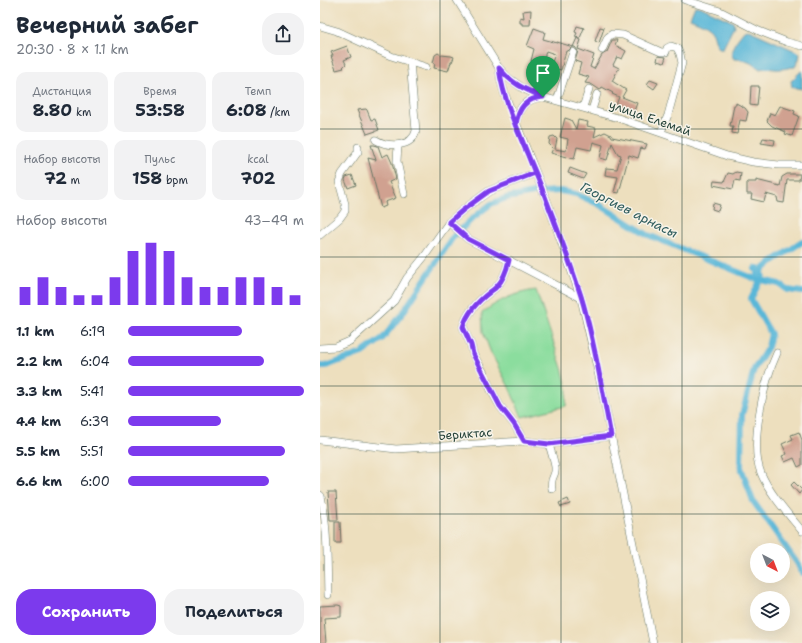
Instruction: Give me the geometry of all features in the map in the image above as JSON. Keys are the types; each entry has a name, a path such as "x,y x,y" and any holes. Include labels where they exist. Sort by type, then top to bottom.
{"street":[{"path":"457,0 499,68 501,81 516,125 547,201 581,298 600,378 653,643"},
{"path":"685,0 720,11 759,31 802,46"},
{"path":"320,26 336,31 391,56 426,67"},
{"path":"602,50 608,37 612,34 623,35 661,52 666,52 667,48 671,46 677,48 682,63 662,132"},
{"path":"557,100 573,52"},
{"path":"376,140 398,145 408,142 415,137 416,131 410,62"},
{"name":"улица Елемай","path":"499,68 507,77 524,89 543,97 583,107 662,132 727,156 753,162 779,165 802,165"},
{"path":"583,107 589,89"},
{"path":"592,110 598,94"},
{"path":"516,125 517,117 524,104 537,97 543,97"},
{"path":"398,145 397,161 404,194"},
{"path":"320,235 340,218 345,211 344,197 339,182 342,174 358,152 358,147"},
{"path":"320,348 336,347 350,341 394,301 407,278 450,223 463,210 489,191 537,177"},
{"path":"450,223 468,239 581,298"},
{"path":"509,260 505,273 497,287 481,300 473,309 465,319 463,327 471,345 473,354 494,395 524,441"},
{"path":"777,353 761,405 757,434 757,455 761,473 775,498 802,531"},
{"name":"Бериктас","path":"320,440 396,449 524,441 549,444 611,436"},
{"path":"549,444 555,467 555,473 551,484 552,489"},
{"path":"320,495 324,508 323,545 328,595"}],"green space":[{"path":"536,290 563,371 567,389 566,406 522,417 509,387 491,353 483,332 482,313 507,298"}],"water":[{"path":"695,6 701,7 733,22 734,26 723,48 719,48 713,33 709,28 690,18"},
{"path":"747,30 800,53 795,67 760,69 748,62 734,59 732,52 734,45 744,31"},
{"path":"802,70 802,89 792,87 791,81"}],"building":[{"path":"531,10 530,25 522,25 522,23 520,23 520,17 524,18 523,11"},
{"path":"577,26 584,28 580,38 575,37 577,33 575,32"},
{"path":"600,27 604,28 599,43 595,41"},
{"path":"534,28 545,32 543,39 573,47 566,51 561,70 557,69 552,62 555,54 546,51 542,65 531,61 534,49 527,46"},
{"path":"577,38 581,40 578,49 594,55 590,67 594,69 602,55 607,52 612,40 617,40 615,45 626,51 622,59 617,57 613,65 619,68 612,81 626,90 622,97 637,103 634,111 616,105 619,97 612,94 613,93 602,87 600,90 591,84 585,83 589,77 578,74 581,63 575,61 578,51 575,47 573,47"},
{"path":"347,46 351,57 344,60 346,64 343,67 344,68 336,70 331,52"},
{"path":"438,53 441,55 454,57 448,71 434,68 435,64 433,63 435,55"},
{"path":"658,56 666,57 664,63 657,61"},
{"path":"650,80 658,83 654,89 647,84"},
{"path":"751,86 759,86 757,106 750,105"},
{"path":"736,103 745,108 748,112 746,121 740,120 737,134 732,133 733,126 730,126 734,105 736,105"},
{"path":"780,106 795,111 794,114 799,116 792,136 785,134 786,132 772,126 767,121 770,113 775,115"},
{"path":"366,109 371,120 375,119 379,130 367,134 357,110"},
{"path":"565,118 571,120 576,129 578,120 588,122 587,126 596,128 594,137 605,132 612,137 647,144 645,149 641,148 638,158 629,155 619,193 614,192 618,177 605,175 606,168 617,169 621,155 618,154 612,143 607,160 600,158 603,145 593,142 591,150 577,147 574,159 551,153 553,148 549,144 550,137 554,136 557,139 555,149 566,151 568,139 560,137"},
{"path":"763,138 775,140 774,145 761,143"},
{"path":"371,145 378,146 382,157 388,154 396,179 389,182 396,198 385,202 386,206 381,208 368,158 376,160"},
{"path":"570,168 586,174 583,179 568,173"},
{"path":"736,172 741,173 740,181 735,180 733,189 713,185 714,181 724,182 728,173 733,174"},
{"path":"787,174 800,174 799,180 787,180 784,203 778,202 777,197 766,194 764,202 751,199 752,194 747,194 747,182 756,182 756,180 780,186 782,177"},
{"path":"352,175 356,185 348,188 345,180 346,177"},
{"path":"713,203 720,205 718,211 712,209"},
{"path":"799,432 802,440 802,465 798,467 794,458 785,462 782,456 787,454 782,444 793,439 791,435"},
{"path":"794,482 802,490 799,494 791,485"},
{"path":"328,492 336,492 338,520 330,520"},
{"path":"568,499 570,504 561,507 559,503"},
{"path":"335,522 340,522 341,543 335,543"},
{"path":"320,606 341,606 341,617 324,618 326,643 320,643"}],"waterway":[{"name":"Георгиев арнасы","path":"320,366 326,366 362,353 383,338 402,314 453,237 473,218 491,204 506,198 539,192 561,191 576,194 598,204 648,235 753,278 779,284 788,290 802,292"},
{"path":"758,274 773,261 802,242"},
{"path":"755,269 757,268 763,275 751,299 771,334 768,347 754,369 742,415 741,467 753,501 797,563 802,573"}],"route":[{"path":"543,97 524,89 507,77 499,68 505,95 516,125 535,173 547,201 581,298 595,356 611,436 549,444 524,441 491,390 484,373 473,354 471,345 463,327 465,319 473,309 489,292 497,287 505,273 509,260 468,239 449,222 489,191 535,173 516,125 519,111 524,104 537,97 543,97"}]}
